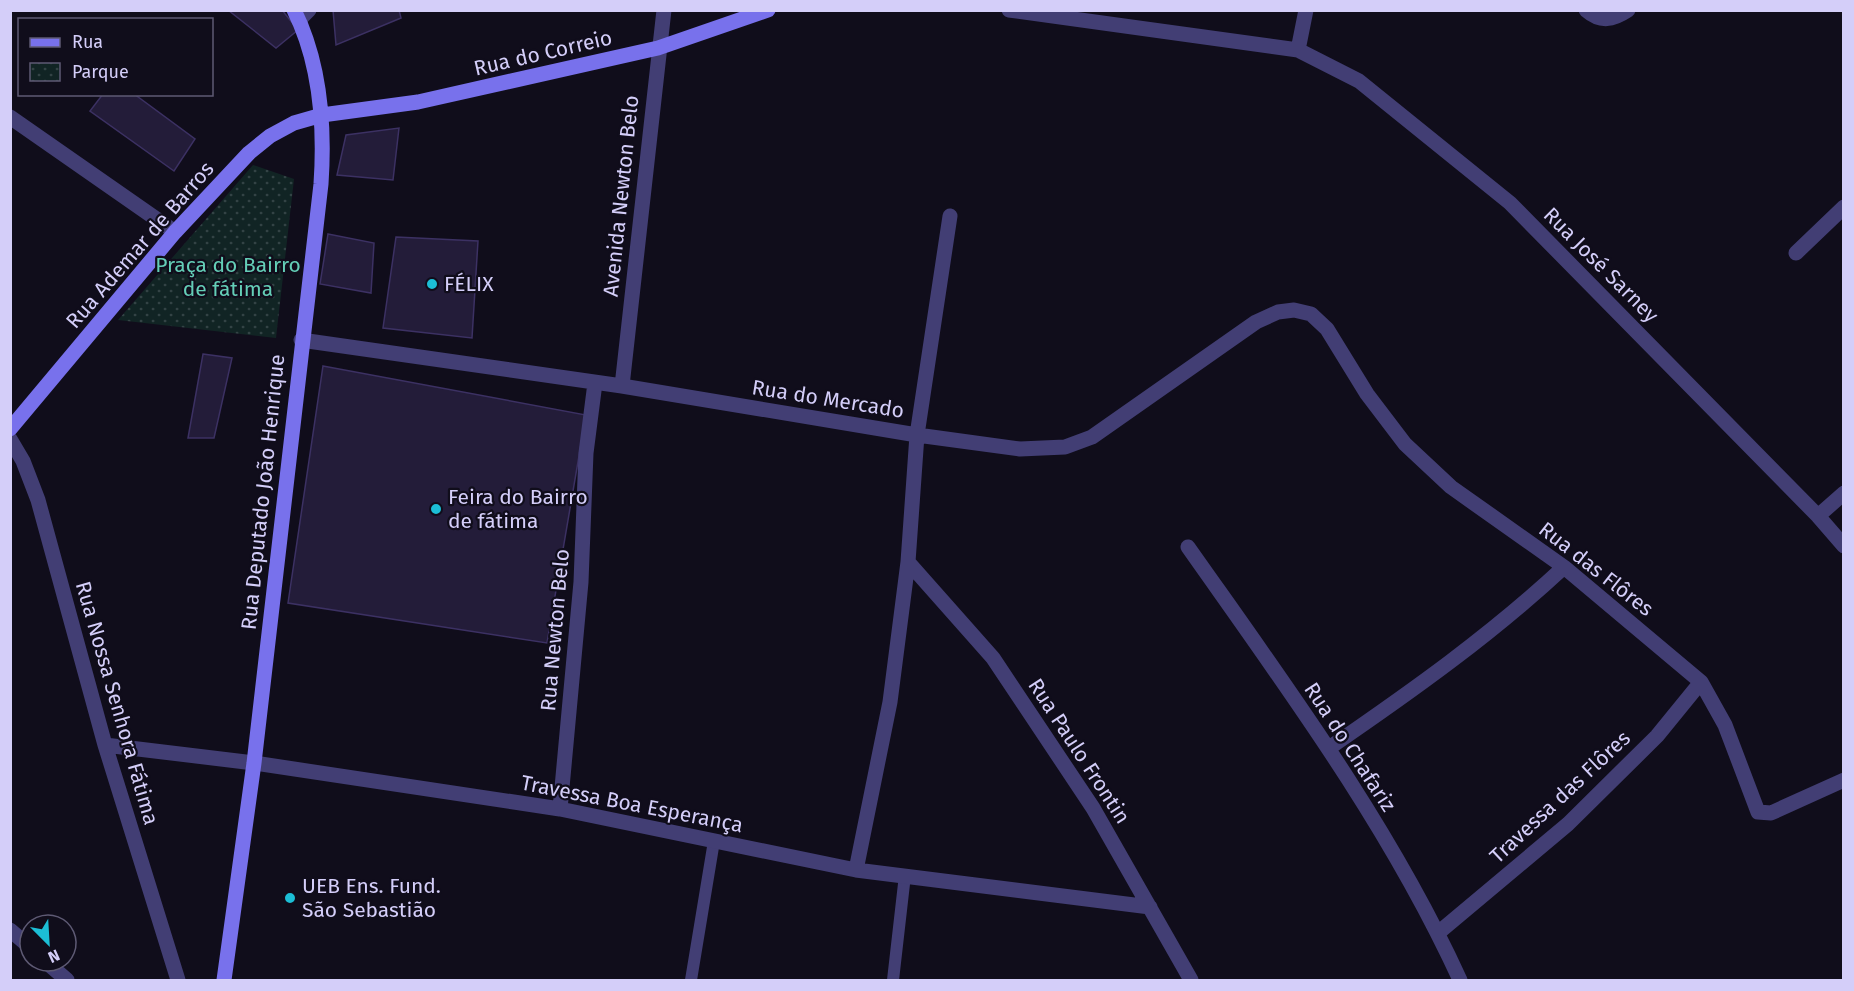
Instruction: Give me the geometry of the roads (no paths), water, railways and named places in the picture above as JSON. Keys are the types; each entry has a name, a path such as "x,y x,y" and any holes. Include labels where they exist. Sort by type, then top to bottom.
{"main road":[{"name":"Rua do Correio","path":"322,115 418,102 658,48 768,10"},
{"name":"Rua Deputado João Henrique","path":"224,981 254,763 301,340 321,184 322,115 316,76 301,14"},
{"name":"Rua Ademar de Barros","path":"10,429 175,232 249,153 270,136 294,123 322,115"}],"street":[{"name":"Avenida Newton Belo","path":"622,386 663,10"},
{"name":"Rua José Sarney","path":"1009,10 1298,50 1359,81 1510,203 1818,516 1844,546"},
{"path":"1298,50 1306,10"},
{"path":"1586,10 1600,20 1612,19 1628,10"},
{"path":"10,117 175,232"},
{"path":"1796,253 1844,207"},
{"path":"856,870 890,702 908,562 917,435 951,216"},
{"name":"Rua do Mercado","path":"301,340 622,386 917,435 1020,449 1065,447 1092,437 1256,322 1278,312 1294,310 1311,314"},
{"name":"Rua das Flôres","path":"1311,314 1327,329 1367,394 1405,444 1451,487 1564,567 1701,681 1725,725 1758,812 1771,813 1844,780"},
{"name":"Rua Newton Belo","path":"560,809 581,582 586,453 596,383"},
{"name":"Rua Nossa Senhora Fátima","path":"10,439 23,461 38,500 105,745 178,981"},
{"path":"1818,516 1844,493"},
{"name":"Rua do Chafariz","path":"1188,547 1329,748 1438,933 1461,981"},
{"name":"Rua Paulo Frontin","path":"908,562 993,658 1093,807 1191,981"},
{"path":"1329,748 1449,665 1516,613 1564,567"},
{"name":"Travessa das Flôres","path":"1438,933 1568,824 1657,736 1701,681"},
{"name":"Travessa Boa Esperança","path":"105,745 254,763 560,809 856,870 1150,908"}],"lane":[{"path":"691,981 714,841"},
{"path":"893,981 905,875"}],"place":[{"name":"FÉLIX","path":"432,284"},
{"name":"Feira do Bairro de fátima","path":"436,509"},
{"name":"UEB Ens. Fund. São Sebastião","path":"290,898"}],"park label":[{"name":"Praça do Bairro de fátima","path":"228,277"}]}
